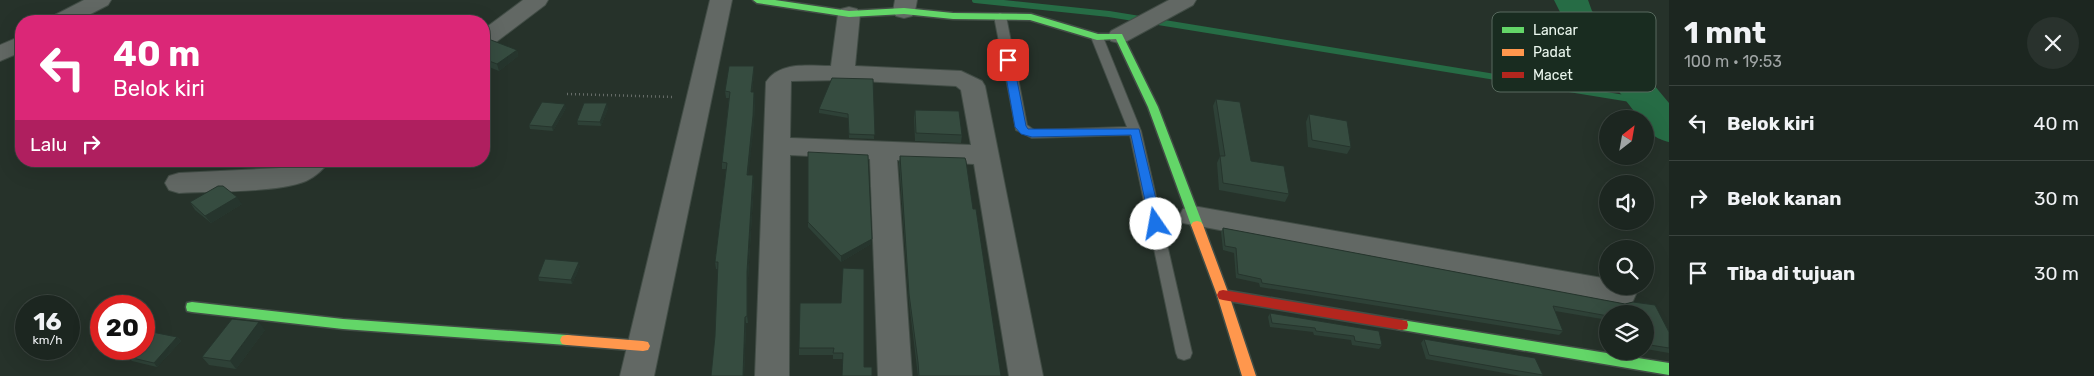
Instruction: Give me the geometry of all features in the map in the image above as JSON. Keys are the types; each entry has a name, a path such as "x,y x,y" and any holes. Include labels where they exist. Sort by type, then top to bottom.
{"street":[{"path":"72,15 100,0"},
{"path":"490,35 537,0"},
{"path":"637,376 721,0"},
{"path":"757,0 848,14 905,5 953,16 1031,18 1097,37 1152,15 1153,107 1223,295 1249,376"},
{"path":"842,73 848,14"},
{"path":"0,54 15,46"},
{"path":"772,376 778,82 783,76 799,73 842,73 961,79 973,86 1026,376"},
{"path":"777,146 986,155"},
{"path":"883,151 895,376"},
{"path":"179,183 281,178 297,174 307,167"},
{"path":"1193,216 1599,290"},
{"path":"1223,295 1669,369"},
{"path":"192,307 343,324 643,346"}],"lane":[{"path":"1000,16 1021,127 1024,131 1032,134 1135,131"},
{"path":"1097,37 1135,131 1184,353"}],"path":[{"path":"567,94 699,98"}],"building":[{"path":"490,40 517,50 497,64 490,61"},
{"path":"729,66 754,66 751,92 754,92 753,116 747,175 753,175 747,272 747,316 745,317 743,376 711,376 715,336 718,262 715,262 727,163 722,162 730,92 725,91"},
{"path":"832,78 873,79 875,135 849,134 848,114 819,109"},
{"path":"1216,99 1240,102 1251,161 1284,166 1289,194 1223,183 1220,156 1225,156"},
{"path":"542,102 565,104 552,127 529,125"},
{"path":"584,103 607,103 600,122 577,121"},
{"path":"915,110 959,111 962,135 916,133"},
{"path":"1309,114 1347,121 1351,147 1312,140"},
{"path":"808,152 868,155 872,239 841,256 808,222"},
{"path":"900,156 965,158 973,209 976,209 1001,376 919,376 909,294"},
{"path":"218,186 223,186 237,197 205,216 190,202"},
{"path":"1223,228 1625,304 1633,302 1655,305 1669,332 1669,348 1654,346 1654,305 1599,305 1599,314 1553,306 1563,331 1262,283 1261,279 1238,274 1236,248 1225,246"},
{"path":"545,259 579,262 571,280 538,277"},
{"path":"843,268 864,269 864,367 872,367 872,376 842,376 843,353 833,353 834,348 799,348 800,303 841,303"},
{"path":"1270,313 1379,331 1382,345 1355,341 1354,336 1316,331 1315,328 1272,323"},
{"path":"232,319 259,322 230,361 202,357"},
{"path":"155,333 177,337 154,363 141,360 155,360"},
{"path":"1424,339 1535,358 1543,375 1429,355"}],"waterway":[{"path":"975,0 1109,14 1492,76"},
{"path":"1571,0 1576,12"},
{"path":"1588,92 1649,102"},
{"path":"1639,92 1669,129"}],"traffic: fast":[{"path":"757,0 849,14 904,11 953,16 1031,17 1097,37 1119,36 1153,107 1197,225"},
{"path":"192,307 343,324 567,340"},
{"path":"1402,325 1669,369"}],"traffic: slow":[{"path":"1197,225 1223,295 1249,376"},
{"path":"567,340 643,346"}],"traffic: jam":[{"path":"1223,295 1402,325"}],"route":[{"path":"1008,60 1021,127 1024,131 1032,134 1135,131 1156,224"}]}
